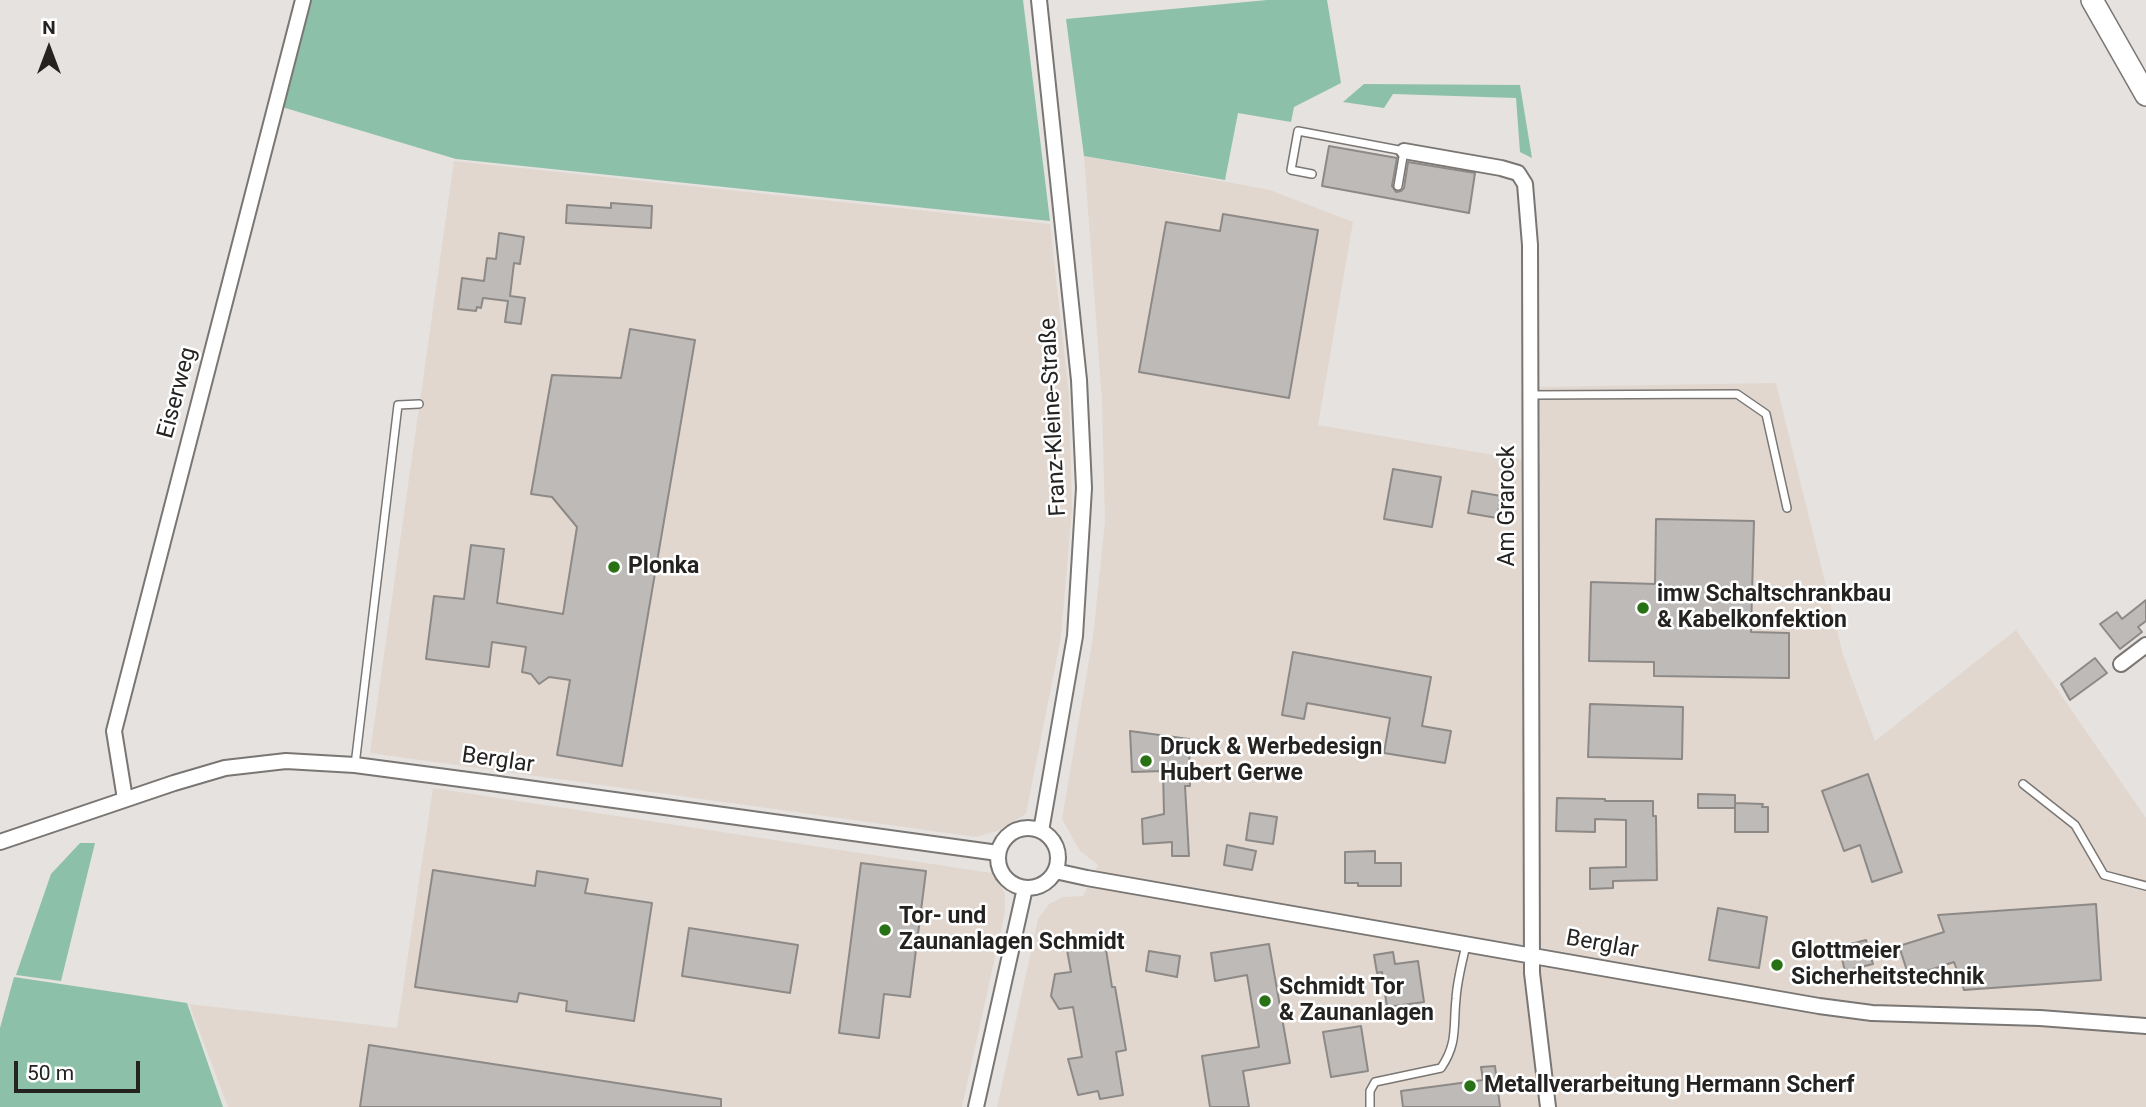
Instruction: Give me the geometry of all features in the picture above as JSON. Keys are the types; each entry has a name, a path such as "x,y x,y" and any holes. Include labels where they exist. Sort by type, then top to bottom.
{"main road":[{"path":"2092,0 2146,95"}],"street":[{"name":"Eiserweg","path":"125,799 114,731 303,0"},
{"name":"Franz-Kleine-Straße","path":"1039,0 1079,380 1084,488 1075,636 1041,831"},
{"name":"Am Grarock","path":"1404,151 1501,167 1518,173 1525,184 1530,245 1532,956 1548,1107"},
{"path":"2121,664 2146,645"},
{"name":"Berglar","path":"0,842 225,768 286,761 355,765 998,853"},
{"path":"1022,828 1041,831 1048,836 1057,851 1055,871 1044,884 1025,888 1007,880 1001,872 998,853 1001,844 1014,831 1022,828"},
{"name":"Berglar","path":"1055,871 1819,1006 1872,1013 2040,1018 2146,1026"},
{"path":"976,1107 1025,888"}],"lane":[{"path":"1312,174 1291,170 1298,131 1404,151 1398,186"},
{"path":"1530,395 1737,394 1766,414 1787,508"},
{"path":"355,765 398,405 419,404"},
{"path":"2023,784 2076,825 2104,875 2146,886"},
{"path":"1370,1107 1370,1091 1375,1082 1441,1068 1451,1053 1456,999 1466,944"}],"shaded area":[{"path":"1084,156 1270,190 1353,222 1318,425 1540,463 1538,387 1776,383 1843,655 1875,741 2016,630 2146,818 2146,1107 997,1107 1038,919 1049,904 1063,897 1083,896 1098,865 1080,851 1062,819 1093,637 1105,521 1102,401"},
{"path":"454,161 1050,224 1069,396 1072,509 1061,637 1026,814 997,831 976,837 370,753"},
{"path":"433,788 991,873 1005,893 1005,912 962,1107 228,1107 189,1004 397,1028"}],"green space":[{"path":"312,0 1023,0 1050,221 456,159 282,107"},
{"path":"1267,0 1327,0 1341,83 1294,107 1291,122 1238,113 1225,180 1084,156 1066,19"},
{"path":"1364,84 1520,85 1532,158 1520,152 1516,98 1393,94 1384,108 1343,102"},
{"path":"80,843 95,843 61,981 16,975 51,874"},
{"path":"14,977 187,1003 223,1107 0,1107 0,1028"}],"building":[{"path":"1329,146 1397,158 1392,186 1396,192 1404,188 1408,162 1475,173 1469,213 1322,186"},
{"path":"611,203 652,206 651,228 566,223 567,205 611,208"},
{"path":"1223,214 1318,230 1289,398 1139,372 1166,222 1220,231"},
{"path":"499,233 524,237 520,264 514,263 510,296 525,298 521,324 505,322 508,301 483,298 481,308 477,307 476,311 458,309 462,278 484,281 487,258 496,259"},
{"path":"630,329 695,340 622,766 557,755 570,680 549,677 539,684 531,674 522,672 526,647 492,642 489,667 426,659 434,596 464,599 471,545 504,549 497,603 563,614 577,527 552,497 531,494 552,375 621,378"},
{"path":"1393,469 1441,477 1432,527 1384,519"},
{"path":"1472,491 1501,496 1497,518 1468,513"},
{"path":"1656,519 1754,521 1751,632 1789,633 1789,678 1654,676 1654,662 1589,661 1591,582 1655,584"},
{"path":"2146,600 2146,621 2138,627 2142,632 2120,649 2100,624 2117,612 2122,619"},
{"path":"1293,652 1431,677 1422,726 1451,731 1445,763 1384,753 1390,718 1307,703 1304,719 1282,715"},
{"path":"2095,658 2107,673 2070,700 2061,684"},
{"path":"1590,704 1683,707 1682,759 1588,757"},
{"path":"1130,731 1189,739 1190,786 1185,786 1189,856 1172,856 1172,842 1143,844 1142,819 1164,814 1163,771 1132,772"},
{"path":"1868,774 1902,872 1872,882 1860,845 1844,851 1822,791"},
{"path":"1698,794 1735,795 1735,808 1698,808"},
{"path":"1557,798 1653,801 1653,816 1656,816 1657,880 1613,881 1613,888 1590,889 1590,868 1626,867 1626,820 1595,819 1595,832 1556,831"},
{"path":"1735,803 1763,804 1762,807 1768,807 1768,832 1735,832"},
{"path":"1250,813 1277,817 1273,844 1246,840"},
{"path":"1227,845 1256,851 1252,870 1224,865"},
{"path":"1375,851 1375,863 1401,863 1401,886 1358,886 1358,883 1345,883 1345,852"},
{"name":"Tor- und Zaunanlagen Schmidt","path":"861,863 926,871 910,997 884,994 879,1038 839,1033"},
{"path":"433,870 535,886 537,871 588,879 585,893 652,903 634,1021 566,1011 567,1001 519,993 517,1002 415,987"},
{"path":"2096,904 2101,980 1964,990 1954,962 1909,977 1899,946 1944,932 1938,915"},
{"path":"1718,908 1767,917 1759,968 1709,960"},
{"path":"689,928 798,945 790,993 682,976"},
{"path":"1104,937 1126,1050 1116,1052 1123,1095 1100,1099 1098,1091 1078,1095 1068,1059 1082,1057 1073,1007 1059,1009 1051,996 1055,974 1071,972 1066,944"},
{"path":"1866,940 1873,964 1845,971 1839,947"},
{"path":"1269,944 1290,1063 1243,1071 1249,1107 1210,1107 1202,1056 1259,1047 1247,975 1215,981 1211,953"},
{"path":"1149,951 1180,956 1177,977 1146,971"},
{"path":"1393,952 1395,964 1418,961 1424,1002 1387,1007 1382,972 1377,973 1374,955"},
{"path":"1361,1026 1368,1071 1331,1077 1323,1032"},
{"path":"369,1045 721,1099 721,1107 360,1107"},
{"name":"Metallverarbeitung Hermann Scherf","path":"1495,1066 1500,1107 1403,1107 1401,1091 1483,1080 1481,1067"}],"place":[{"name":"Plonka","path":"614,567"},
{"name":"imw Schaltschrankbau & Kabelkonfektion","path":"1643,608"},
{"name":"Druck & Werbedesign Hubert Gerwe","path":"1146,761"},
{"name":"Tor- und Zaunanlagen Schmidt","path":"885,930"},
{"name":"Glottmeier Sicherheitstechnik","path":"1777,965"},
{"name":"Schmidt Tor & Zaunanlagen","path":"1265,1001"},
{"name":"Metallverarbeitung Hermann Scherf","path":"1470,1086"}]}
